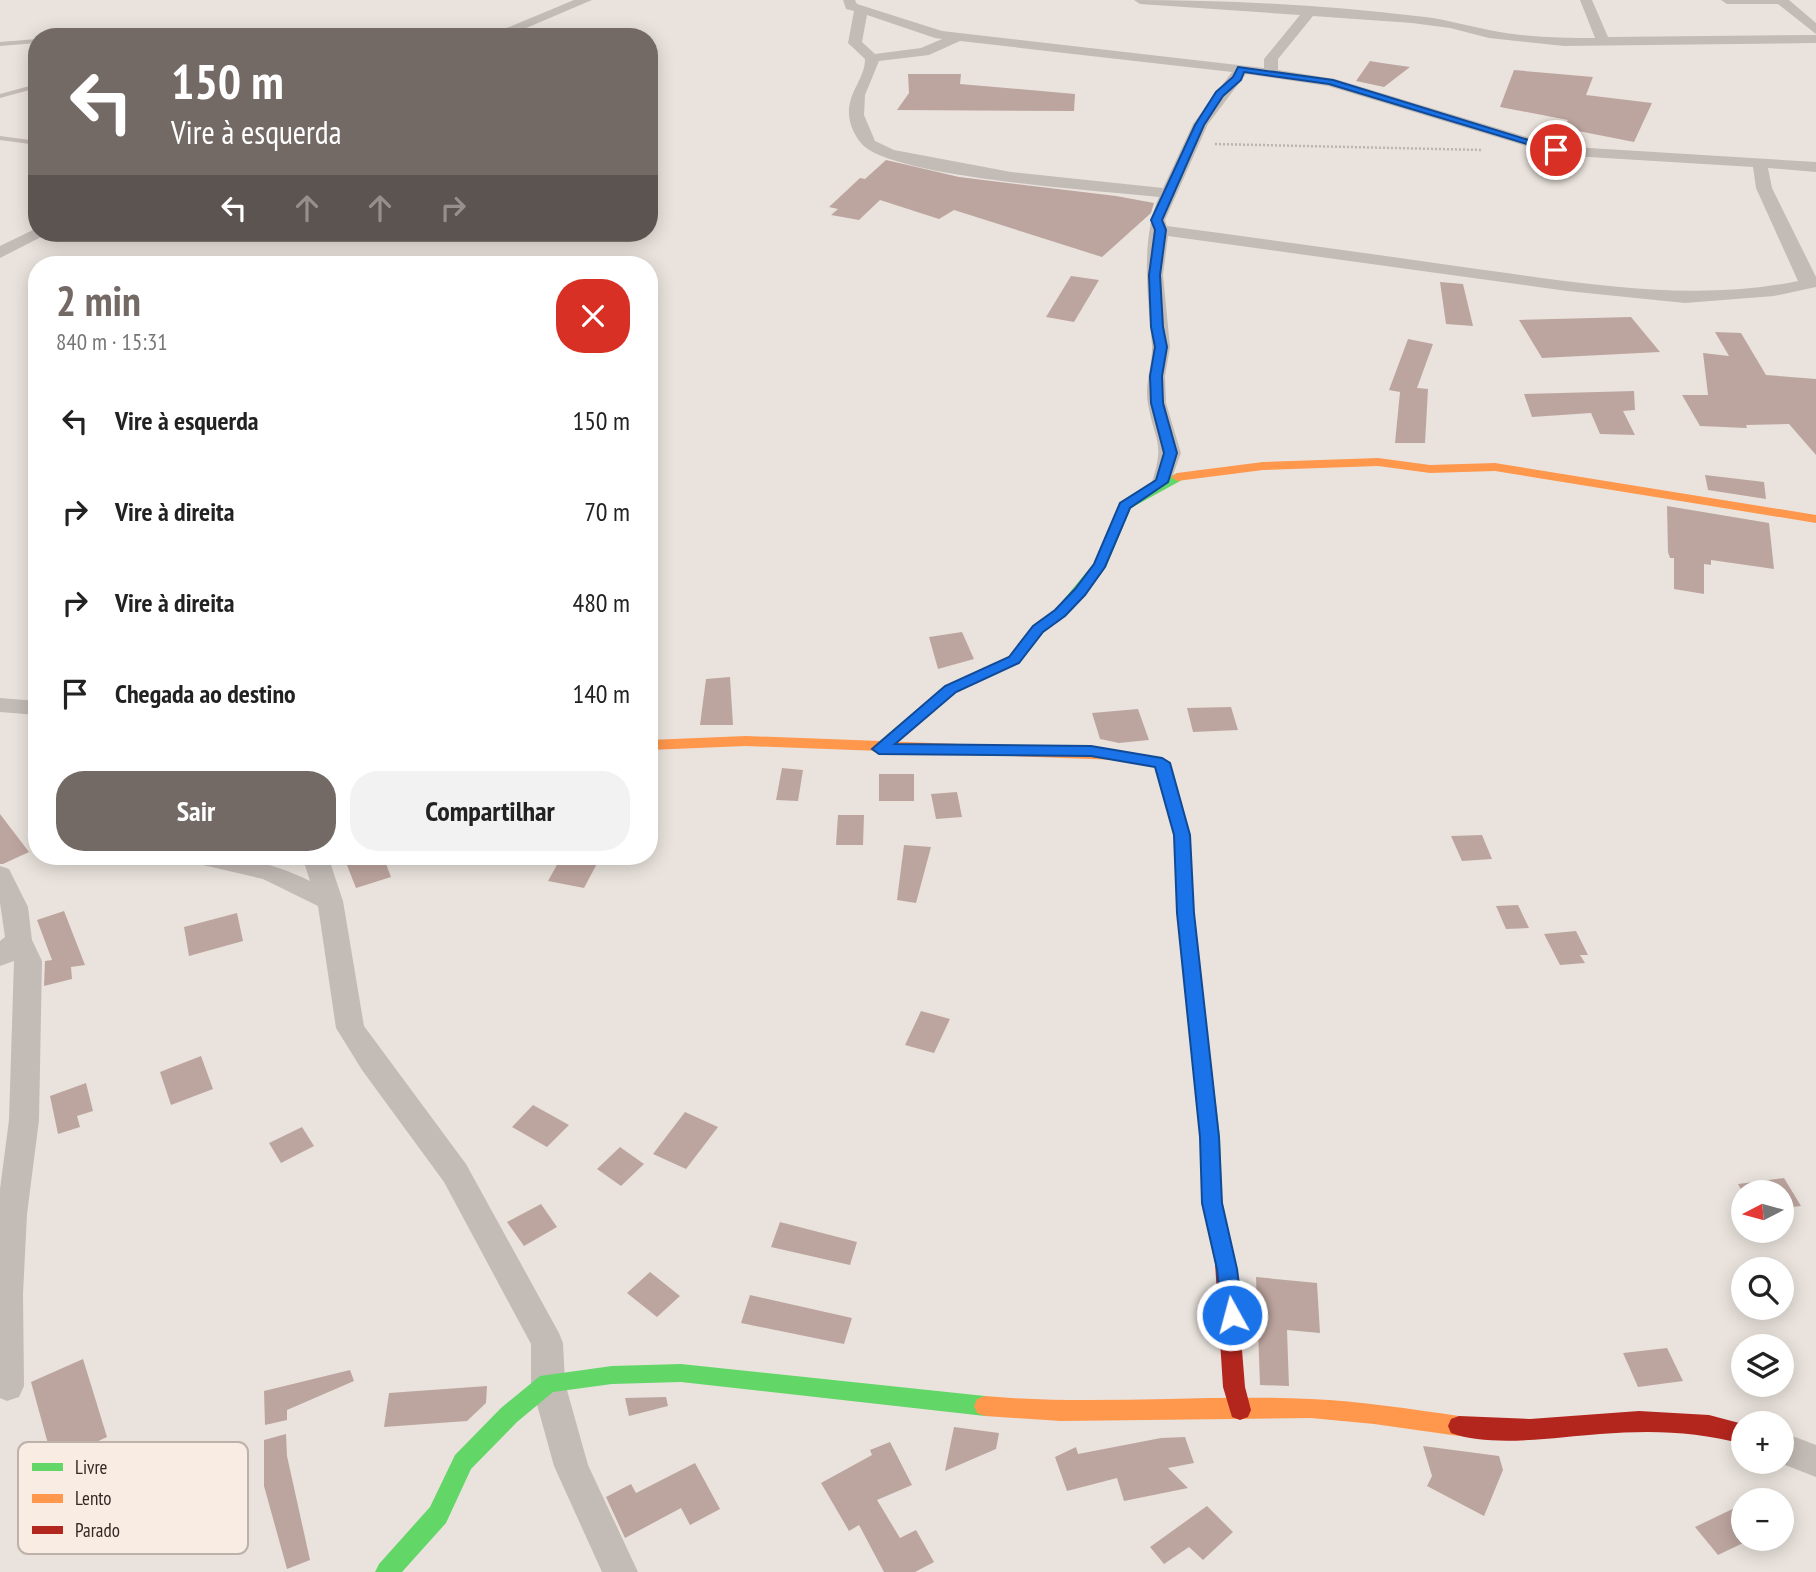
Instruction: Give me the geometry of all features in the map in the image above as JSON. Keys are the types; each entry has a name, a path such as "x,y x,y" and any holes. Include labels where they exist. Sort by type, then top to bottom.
{"street":[{"path":"515,28 586,0"},
{"path":"849,0 851,6 861,11 890,17 928,32 1271,72 1330,82 1556,150 1816,167"},
{"path":"1140,0 1334,12 1451,24 1521,38 1604,43 1816,39"},
{"path":"1334,12 1343,0"},
{"path":"1586,0 1604,43"},
{"path":"1727,0 1781,0 1816,30"},
{"path":"861,11 855,43 872,58 925,52 958,37"},
{"path":"1271,72 1271,59 1310,11"},
{"path":"872,58 872,66 862,80 855,110 860,130 871,145 896,158 1168,193"},
{"path":"1162,482 1171,453 1157,403 1156,376 1161,347 1154,275 1160,230 1157,220 1209,109 1219,94 1238,78 1241,69"},
{"path":"1160,230 1567,286 1685,298 1764,293 1812,283 1751,183 1671,158"},
{"path":"1751,183 1760,165"},
{"path":"0,253 28,238"},
{"path":"879,749 950,689 1014,660 1038,629 1060,613 1080,592 1101,564 1125,506 1162,482 1198,473 1263,466 1378,462 1447,470 1494,467 1816,519"},
{"path":"0,705 28,712"},
{"path":"658,745 741,741 879,749 1091,751 1162,763 1182,835 1185,913 1210,1137 1212,1203 1227,1269 1234,1387 1240,1410"},
{"path":"232,865 268,871 330,901"},
{"path":"318,865 330,901 350,1028 372,1062 455,1173 503,1257 547,1343 548,1383 571,1466 620,1572"},
{"path":"0,875 15,907 9,948 28,961 24,1120 12,1214 7,1294 7,1386"},
{"path":"387,1572 438,1515 463,1462 509,1415 548,1383 612,1376 681,1373 1035,1412 1360,1410 1494,1432 1681,1421 1731,1430"},
{"path":"1794,1453 1816,1461"}],"lane":[{"path":"0,44 28,42"},
{"path":"0,96 28,88"},
{"path":"0,138 28,142"}],"path":[{"path":"1193,143 1493,150"}],"building":[{"path":"1370,61 1410,67 1384,87 1356,81"},
{"path":"1514,70 1593,77 1586,95 1652,103 1634,142 1563,128 1568,120 1500,107"},
{"path":"908,74 961,74 960,84 1075,94 1074,111 897,110 909,93"},
{"path":"886,160 959,177 1154,203 1151,213 1102,257 954,210 939,219 880,200 859,220 831,215 838,209 829,207 860,178 865,179"},
{"path":"1071,276 1099,280 1074,322 1046,317"},
{"path":"1440,282 1463,284 1473,326 1446,324"},
{"path":"1631,317 1660,352 1542,358 1519,320"},
{"path":"1715,332 1741,333 1766,375 1816,379 1816,455 1789,424 1746,425 1747,428 1700,426 1682,395 1708,395 1703,353 1729,356"},
{"path":"1408,339 1433,344 1417,388 1428,389 1425,443 1395,443 1400,392 1389,390"},
{"path":"1634,391 1635,410 1623,411 1635,435 1600,434 1591,413 1532,417 1524,394"},
{"path":"1705,475 1764,482 1766,499 1708,490"},
{"path":"1667,506 1769,523 1774,569 1711,560 1711,565 1704,564 1704,594 1674,589 1674,558 1670,558 1668,552"},
{"path":"962,632 974,659 938,669 929,637"},
{"path":"730,677 733,725 700,725 706,679"},
{"path":"1231,707 1238,730 1193,732 1187,708"},
{"path":"1138,709 1149,740 1119,743 1100,739 1092,713"},
{"path":"782,768 803,770 798,801 776,800"},
{"path":"879,774 914,774 914,801 879,801"},
{"path":"957,792 962,817 936,819 931,794"},
{"path":"0,814 28,852 0,864"},
{"path":"838,815 864,815 863,845 836,845"},
{"path":"1482,835 1492,859 1462,861 1451,836"},
{"path":"904,845 931,847 916,903 897,900"},
{"path":"347,865 386,865 391,877 356,888"},
{"path":"557,865 596,865 584,888 548,881"},
{"path":"1518,905 1529,928 1506,929 1496,906"},
{"path":"64,911 85,965 71,967 72,979 44,986 45,961 52,960 37,920"},
{"path":"237,913 243,941 189,956 184,927"},
{"path":"1576,931 1588,955 1580,955 1585,963 1560,965 1544,934"},
{"path":"921,1011 950,1019 934,1053 905,1045"},
{"path":"201,1056 213,1089 171,1105 160,1072"},
{"path":"86,1083 93,1111 77,1116 80,1127 58,1134 50,1096"},
{"path":"533,1105 569,1125 547,1147 512,1127"},
{"path":"685,1112 718,1127 686,1169 653,1154"},
{"path":"302,1127 314,1146 281,1163 269,1143"},
{"path":"620,1147 644,1164 621,1186 597,1169"},
{"path":"1794,1194 1801,1206 1794,1207"},
{"path":"541,1204 557,1227 524,1246 507,1222"},
{"path":"780,1222 857,1242 850,1265 771,1247"},
{"path":"650,1272 680,1296 657,1317 627,1293"},
{"path":"1256,1277 1317,1283 1320,1333 1287,1330 1289,1386 1260,1385"},
{"path":"750,1295 852,1318 844,1344 741,1323"},
{"path":"1667,1348 1683,1381 1638,1387 1623,1353"},
{"path":"83,1359 107,1437 96,1442 48,1442 31,1382"},
{"path":"350,1370 354,1381 287,1410 287,1420 265,1425 264,1391"},
{"path":"487,1386 486,1403 467,1421 384,1427 389,1393"},
{"path":"666,1397 668,1406 629,1416 625,1398"},
{"path":"954,1427 999,1433 996,1449 945,1471"},
{"path":"286,1434 287,1456 310,1560 287,1569 264,1486 264,1440"},
{"path":"1185,1437 1194,1463 1168,1468 1188,1488 1124,1501 1117,1478 1067,1491 1055,1457 1076,1447 1078,1454 1161,1438"},
{"path":"890,1442 912,1485 877,1500 900,1538 916,1530 934,1562 915,1572 884,1572 859,1525 849,1531 821,1483 872,1455 870,1450"},
{"path":"1423,1446 1499,1456 1503,1470 1484,1516 1427,1486 1432,1476"},
{"path":"695,1463 720,1509 690,1525 681,1508 625,1538 606,1497 631,1484 636,1493"},
{"path":"1207,1506 1233,1532 1203,1560 1189,1547 1164,1564 1150,1547"},
{"path":"1731,1510 1731,1549 1718,1555 1695,1527"}],"traffic: fast":[{"path":"879,749 950,689 1014,660 1038,629 1060,613 1080,592 1101,564 1125,506 1177,477"},
{"path":"1177,818 1182,835 1185,913 1210,1137 1212,1203 1225,1263"},
{"path":"387,1572 438,1515 463,1462 509,1415 548,1383 612,1375 681,1373 985,1406"}],"traffic: slow":[{"path":"1177,477 1263,466 1378,462 1430,469 1495,467 1816,519"},
{"path":"658,745 746,741 1117,755 1162,763 1177,818"},
{"path":"985,1406 1099,1412 1311,1408 1459,1426"}],"traffic: jam":[{"path":"1225,1263 1234,1387 1240,1410"},
{"path":"1459,1426 1530,1429 1674,1421 1731,1431"}],"route":[{"path":"1232,1315 1227,1269 1212,1203 1210,1137 1194,1015 1191,944 1185,913 1182,835 1162,763 1091,751 879,749 950,689 1014,660 1028,646 1038,629 1060,613 1080,592 1101,564 1125,506 1162,482 1171,453 1170,445 1161,429 1157,403 1156,376 1161,361 1154,275 1160,230 1157,220 1199,125 1219,94 1238,78 1241,69 1330,82 1556,150"}]}
